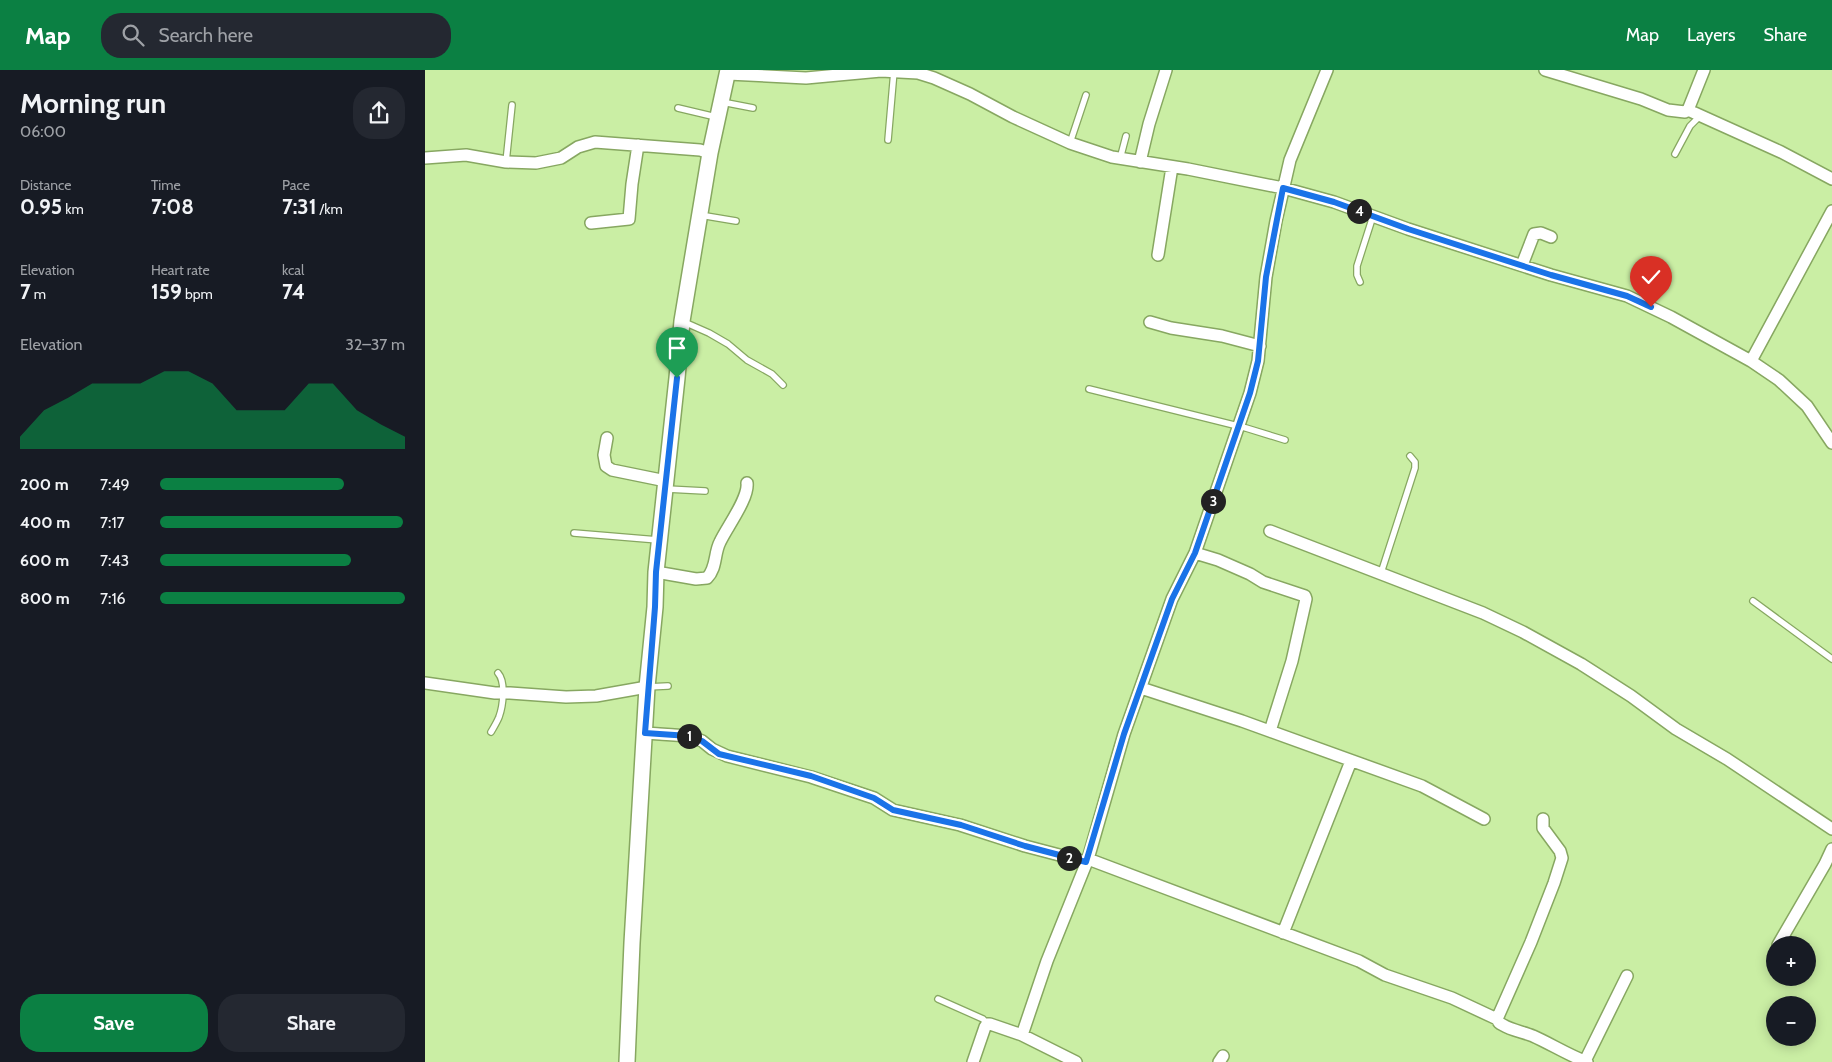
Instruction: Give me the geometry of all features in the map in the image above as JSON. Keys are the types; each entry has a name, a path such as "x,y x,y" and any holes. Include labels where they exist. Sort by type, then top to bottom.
{"street":[{"path":"1140,159 1166,70"},
{"path":"1022,1035 1047,961 1089,861 1124,734 1143,688 1172,599 1198,554 1242,427 1258,361 1266,277 1283,188 1290,160 1327,70"},
{"path":"1545,70 1641,99 1667,110 1679,112 1688,110 1781,152 1832,179"},
{"path":"1688,110 1704,70"},
{"path":"627,1062 632,933 645,733 643,688 655,607 657,540 681,321 700,215 705,152 715,117 722,102 728,72 806,78 894,71 918,73 935,78 1071,140 1120,156 1283,188 1334,202 1408,229 1627,296 1753,359 1807,406 1832,443"},
{"path":"425,158 466,155 536,163 561,158 578,147 595,142 705,152"},
{"path":"591,223 629,219 638,145"},
{"path":"1158,255 1172,167"},
{"path":"1753,359 1832,211"},
{"path":"1523,263 1535,234 1541,233 1551,237"},
{"path":"1150,322 1171,328 1222,336 1260,346"},
{"path":"607,438 604,455 606,466 612,470 664,483"},
{"path":"656,572 707,578 711,574 718,544 744,498 748,488 747,482"},
{"path":"1270,531 1483,613 1563,654 1631,696 1676,729 1727,759 1832,829"},
{"path":"1198,554 1218,560 1263,582 1303,594 1307,599 1292,661 1270,731"},
{"path":"425,683 503,693 580,698 643,688"},
{"path":"1143,688 1351,761 1368,765 1422,786 1484,819"},
{"path":"645,733 689,736 702,741 719,754 819,779 874,798 893,810 961,825 1025,846 1109,866 1283,934 1359,961 1385,975 1452,998 1497,1019 1507,1027 1538,1038 1560,1051 1586,1062 1627,976"},
{"path":"1283,934 1351,761"},
{"path":"1497,1019 1555,883 1562,858 1560,851 1543,828 1543,819"},
{"path":"1783,936 1832,849"},
{"path":"973,1062 987,1024 1022,1035 1062,1058 1076,1062"}],"lane":[{"path":"888,140 894,71"},
{"path":"1071,140 1086,95"},
{"path":"722,102 753,108"},
{"path":"506,160 512,105"},
{"path":"678,108 715,117"},
{"path":"1675,154 1690,126 1700,116"},
{"path":"1120,156 1125,138"},
{"path":"700,215 736,221"},
{"path":"1360,282 1357,275 1357,266 1373,216"},
{"path":"681,321 729,344 747,360 772,374 783,386"},
{"path":"1089,390 1242,427 1285,440"},
{"path":"1381,573 1415,468 1415,462 1410,456"},
{"path":"664,483 705,491"},
{"path":"574,532 657,540"},
{"path":"1753,601 1832,659"},
{"path":"491,732 498,719 503,693 501,678 498,673"},
{"path":"643,688 668,686"},
{"path":"938,999 983,1019 987,1024"}],"route":[{"path":"677,378 656,572 645,733 697,738 719,754 811,776 874,798 893,810 961,825 1025,846 1086,862 1124,734 1172,599 1195,553 1250,393 1258,361 1266,277 1283,188 1334,202 1408,229 1551,275 1627,296 1651,307"}]}
